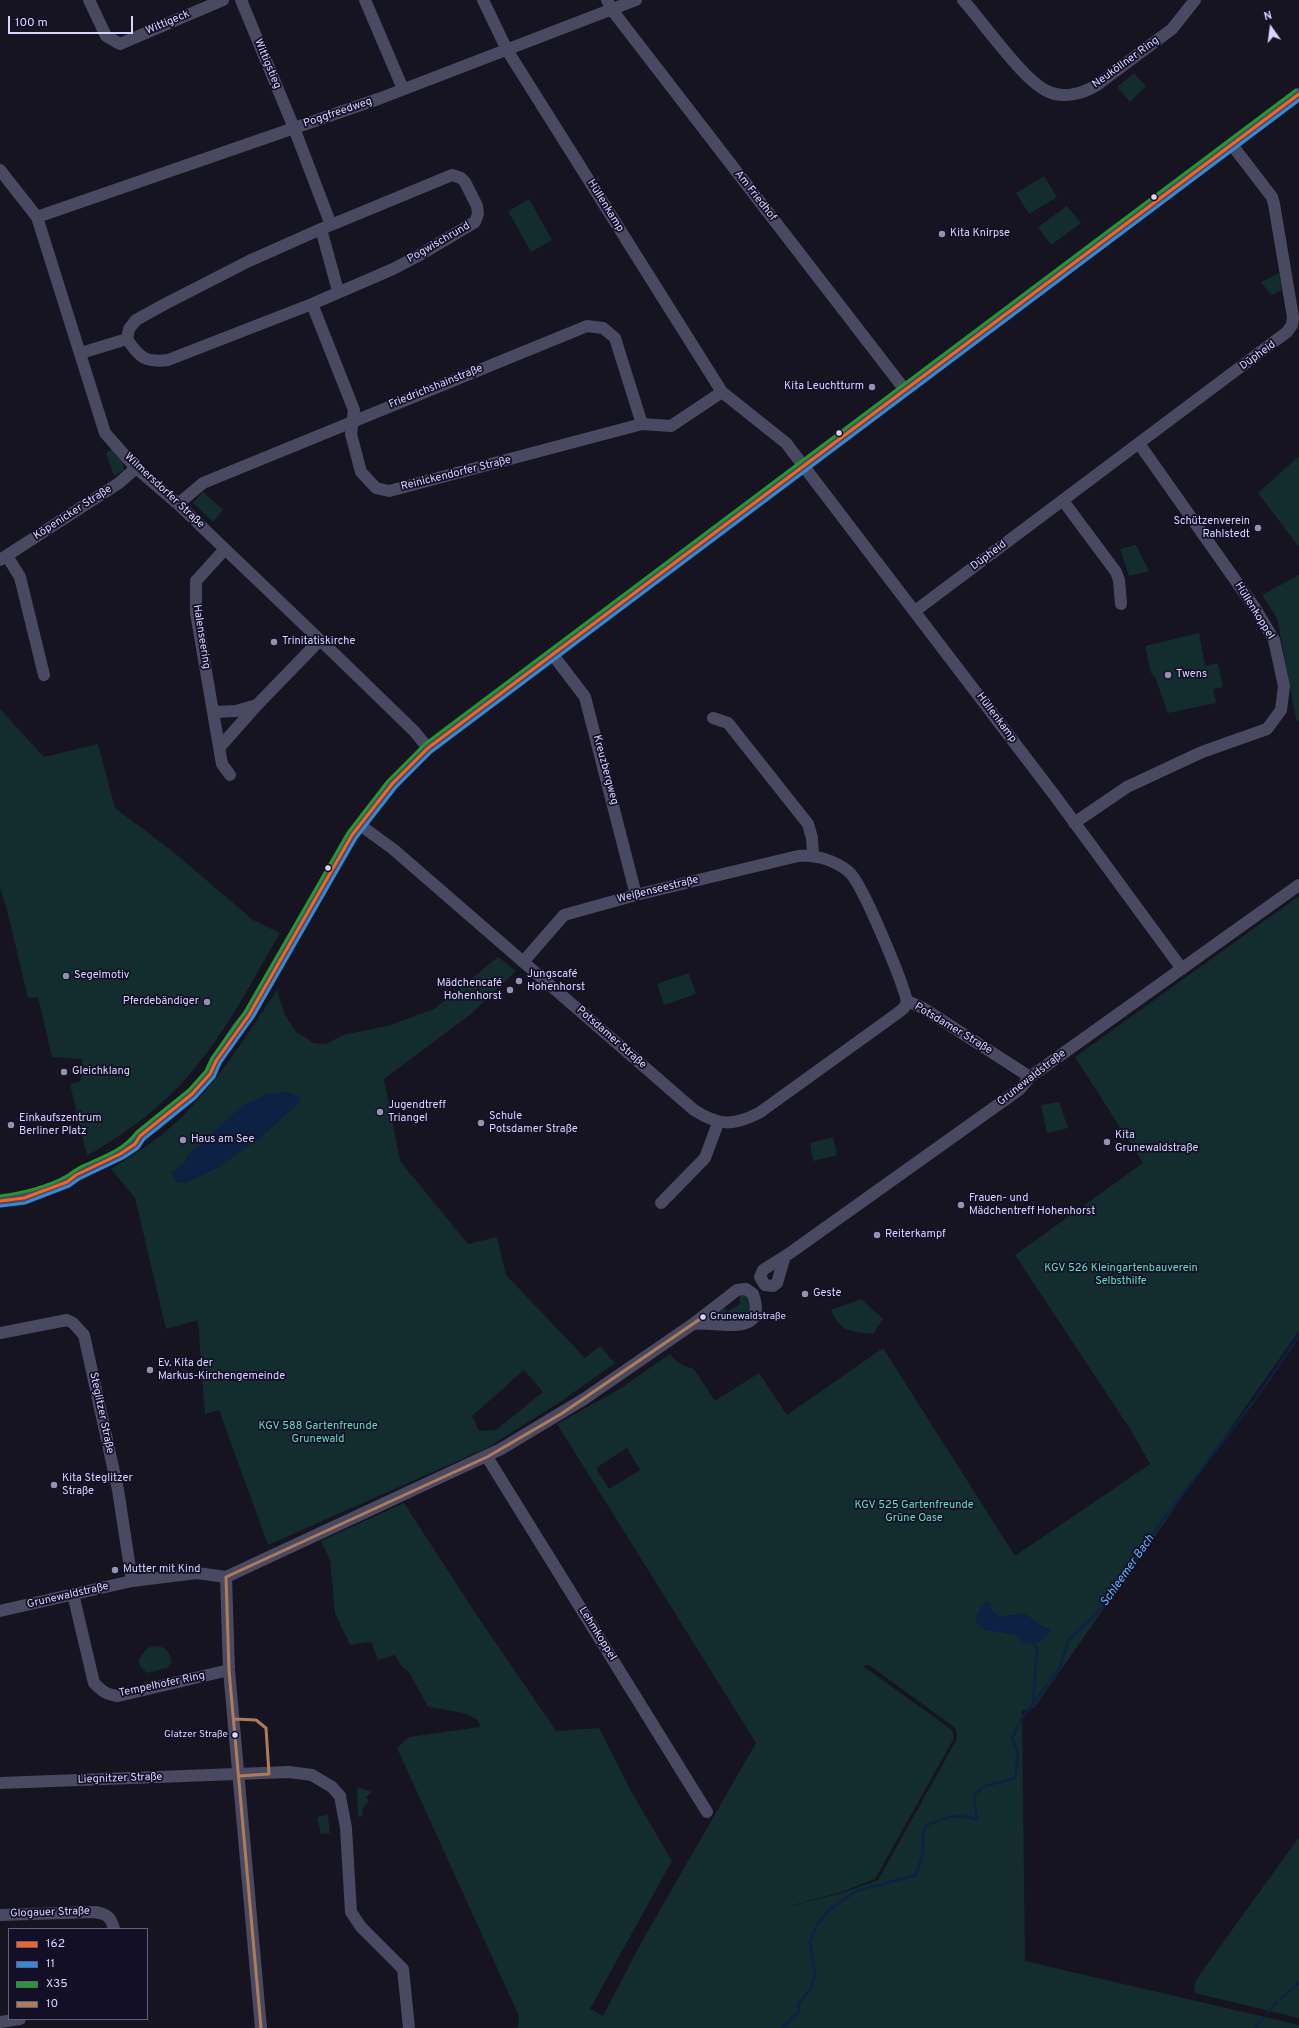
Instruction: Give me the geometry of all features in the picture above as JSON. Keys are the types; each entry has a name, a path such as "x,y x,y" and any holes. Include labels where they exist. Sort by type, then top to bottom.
{"street":[{"name":"Wittigeck","path":"89,0 106,36 120,44 223,0"},
{"name":"Wittigstieg","path":"240,0 294,128"},
{"path":"365,0 403,89"},
{"name":"Hüllenkamp","path":"483,0 507,50 722,392 786,443 916,611 1182,969"},
{"name":"Poggfreedweg","path":"37,217 403,89 507,50 610,5 636,0"},
{"name":"Neuköllner Ring","path":"963,0 1029,78 1047,91 1063,95 1085,92 1097,85 1172,29 1195,0"},
{"name":"Am Friedhof","path":"610,5 905,390"},
{"path":"4,1200 65,1176 76,1175 97,1164 109,1153 131,1139 140,1136 180,1102 188,1090 216,1061 238,1028 249,1015 331,869 360,825 392,784 428,748 1299,94"},
{"path":"294,128 326,227 338,291"},
{"name":"Düpheid","path":"916,611 1140,445 1279,340 1287,332 1293,321 1272,197 1232,145"},
{"name":"Wilmersdorfer Straße","path":"0,170 37,217 105,433 136,468 178,504 225,548 414,731 428,748"},
{"name":"Pogwischrund","path":"452,175 461,178 465,182 477,206 478,214 475,222 411,260 338,291 312,304 168,360 153,362 143,358 134,350 127,339 129,329 136,320 249,261 326,227 452,175"},
{"name":"Reinickendorfer Straße","path":"312,304 354,410 351,422 351,434 361,472 376,488 389,491 642,424 671,426 722,392"},
{"name":"Friedrichshainstraße","path":"178,504 203,483 587,326 603,328 614,338 642,424"},
{"path":"81,353 127,339"},
{"name":"Hüllenkoppel","path":"1074,823 1127,787 1202,752 1268,729 1281,710 1284,686 1274,640 1255,608 1140,445"},
{"name":"Köpenicker Straße","path":"44,675 20,577 4,558 119,483 136,468"},
{"path":"1064,502 1116,572 1119,580 1121,604"},
{"name":"Halenseering","path":"225,548 196,581 196,613 222,764 230,775"},
{"path":"219,748 257,705 320,640"},
{"name":"Kreuzbergweg","path":"553,655 585,698 636,895"},
{"path":"213,712 236,711 257,705"},
{"path":"713,718 728,724 808,824 812,838 813,855"},
{"name":"Potsdamer Straße","path":"360,825 393,849 694,1110 718,1123 735,1123 759,1113 895,1015 904,1008 907,1001 923,1008 1030,1077"},
{"name":"Weißenseestraße","path":"523,962 564,915 636,895 798,856 813,855 841,866 851,873 860,889 900,979 907,1001"},
{"name":"Grunewaldstraße","path":"785,1256 1020,1089 1030,1077 1299,886"},
{"path":"661,1203 705,1158 718,1123"},
{"path":"260,2028 229,1670 226,1577 486,1457 566,1411 693,1324 737,1290 746,1289 753,1294 756,1311 743,1325 693,1324"},
{"name":"Steglitzer Straße","path":"0,1332 67,1320 74,1323 84,1335 118,1490 132,1581"},
{"name":"Lehmkoppel","path":"486,1457 707,1812"},
{"name":"Grunewaldstraße","path":"0,1611 132,1581 197,1573 226,1577"},
{"name":"Tempelhofer Ring","path":"73,1594 94,1683 102,1691 110,1695 118,1696 229,1670"},
{"path":"239,1776 289,1772 312,1775 332,1787 340,1796 346,1828 351,1912 361,1927 403,1969 409,2028"},
{"name":"Liegnitzer Straße","path":"0,1783 239,1776"},
{"name":"Glogauer Straße","path":"0,1915 95,1912 105,1914 112,1920 114,1928"},
{"path":"0,2022 13,2020"}],"green space":[{"path":"1134,73 1146,86 1130,102 1117,87"},
{"path":"1044,176 1057,197 1029,214 1016,193"},
{"path":"529,199 552,240 531,252 508,211"},
{"path":"1067,206 1081,223 1051,245 1038,227"},
{"path":"1279,273 1282,290 1271,295 1261,282"},
{"path":"112,449 123,461 124,470 114,476 106,453"},
{"path":"1299,456 1299,547 1258,493"},
{"path":"203,492 223,510 213,522 193,503"},
{"path":"1136,545 1149,571 1129,576 1120,549"},
{"path":"1299,575 1299,722 1296,719 1277,618 1262,595"},
{"path":"1199,633 1205,666 1218,663 1223,687 1213,689 1216,703 1168,713 1155,677 1151,673 1145,646"},
{"path":"0,709 44,757 98,744 115,808 171,850 253,920 280,933 233,1014 192,1072 166,1099 145,1117 122,1134 87,1156 70,1084 81,1081 82,1059 52,1057 38,997 28,998 7,910 0,888"},
{"path":"1299,896 1299,1331 1034,1708 1022,1711 1025,1961 1299,2025 1299,2028 518,2028 519,2016 397,1748 409,1737 480,1727 478,1720 464,1713 428,1707 409,1672 402,1667 395,1655 378,1660 371,1642 350,1645 335,1613 330,1560 321,1541 404,1503 476,1614 556,1731 599,1728 631,1791 672,1861 590,2009 603,2016 641,1943 756,1743 557,1424 618,1390 670,1354 680,1364 694,1369 715,1401 759,1373 787,1415 883,1348 1015,1556 1150,1464 1132,1432 1015,1255 1143,1163 1075,1057","holes":["627,1448 640,1470 609,1489 596,1468","989,1601 992,1611 999,1617 1025,1614 1038,1624 1050,1630 1023,1643 1015,1634 1004,1633 981,1606","869,1665 954,1727 956,1730 957,1739 878,1880 842,1893 774,1910 842,1892 875,1879 954,1738 952,1730 863,1666"]},
{"name":"KGV 588 Gartenfreunde Grunewald","path":"498,957 516,971 471,1014 384,1079 400,1161 468,1244 497,1237 506,1275 585,1358 600,1346 615,1363 563,1400 487,1448 268,1545 219,1410 205,1414 198,1320 166,1329 135,1198 111,1169 164,1133 197,1101 239,1047 277,990 285,1015 296,1032 314,1043 326,1044 343,1035 391,1025 434,1009","holes":["300,1101 262,1136 218,1167 184,1183 171,1173 185,1163 188,1155 211,1135","524,1370 543,1392 496,1430 479,1431 472,1416"]},
{"path":"689,973 696,994 664,1005 657,984"},
{"path":"1059,1102 1068,1128 1047,1133 1041,1105"},
{"path":"833,1137 837,1155 813,1161 810,1143"},
{"path":"739,1295 749,1297 751,1307 747,1317 727,1322 730,1317 717,1314 711,1321 707,1320 725,1305 726,1312 740,1304"},
{"path":"861,1299 883,1319 873,1334 847,1330 835,1318 831,1310"},
{"path":"156,1646 167,1650 172,1662 167,1668 147,1673 140,1666 139,1659 147,1648"},
{"path":"357,1787 372,1792 366,1797 369,1801 362,1809 363,1816 358,1817"},
{"path":"328,1815 330,1833 321,1834 317,1817"},
{"path":"1299,1837 1299,2018 1195,1993 1194,1987 1196,1980"}],"water":[{"path":"286,1092 300,1097 300,1101 262,1136 218,1167 184,1183 177,1182 171,1173 185,1163 188,1155 242,1106 268,1094"},
{"path":"989,1601 992,1611 999,1617 1025,1614 1038,1624 1050,1630 1045,1637 1036,1643 1023,1643 1015,1634 984,1630 975,1620 981,1606"}],"waterway":[{"name":"Schleemer Bach","path":"781,2028 799,2012 798,2005 810,1989 815,1976 810,1941 818,1923 830,1909 856,1891 916,1875 923,1854 923,1836 926,1826 939,1820 957,1816 977,1819 974,1796 982,1787 1015,1778 1018,1754 1012,1738 1023,1717 1059,1669 1069,1639 1106,1605 1159,1525 1257,1397 1299,1336"},
{"path":"1033,1704 1037,1648 1035,1645"},
{"path":"1280,1999 1299,1983"},
{"path":"1267,2013 1277,2002"},
{"path":"1255,2028 1265,2016"}],"transit line":[{"name":"X35","path":"0,1196 25,1192 58,1181 80,1167 113,1152 126,1144 137,1132 189,1090 206,1071 212,1058 245,1012 348,833 388,781 425,744 1296,90"},
{"name":"162","path":"0,1201 24,1198 67,1182 76,1175 120,1154 135,1144 140,1136 192,1094 210,1074 216,1061 249,1015 352,835 392,784 428,748 1299,94"},
{"name":"11","path":"1,1206 25,1203 69,1186 79,1179 123,1158 138,1148 144,1139 195,1098 214,1077 220,1063 253,1017 356,838 396,787 431,752 1299,100"},
{"name":"10","path":"226,1577 487,1457 561,1414 703,1317"},
{"name":"10","path":"226,1577 229,1670 261,2028"},
{"name":"10","path":"234,1719 256,1720 266,1728 269,1774 239,1776"}],"place":[{"name":"Kita Knirpse","path":"942,234"},
{"name":"Kita Leuchtturm","path":"872,387"},
{"name":"Schützenverein Rahlstedt","path":"1258,528"},
{"name":"Trinitatiskirche","path":"274,642"},
{"name":"Twens","path":"1168,675"},
{"name":"Segelmotiv","path":"66,976"},
{"name":"Jungscafé Hohenhorst","path":"519,981"},
{"name":"Mädchencafé Hohenhorst","path":"510,990"},
{"name":"Pferdebändiger","path":"207,1002"},
{"name":"Gleichklang","path":"64,1072"},
{"name":"Jugendtreff Triangel","path":"380,1112"},
{"name":"Schule Potsdamer Straße","path":"481,1123"},
{"name":"Einkaufszentrum Berliner Platz","path":"11,1125"},
{"name":"Haus am See","path":"183,1140"},
{"name":"Kita Grunewaldstraße","path":"1107,1142"},
{"name":"Frauen- und Mädchentreff Hohenhorst","path":"961,1205"},
{"name":"Reiterkampf","path":"877,1235"},
{"name":"Geste","path":"805,1294"},
{"name":"Grunewaldstraße","path":"703,1317"},
{"name":"Ev. Kita der Markus-Kirchengemeinde","path":"150,1370"},
{"name":"Kita Steglitzer Straße","path":"54,1485"},
{"name":"Mutter mit Kind","path":"115,1570"},
{"name":"Glatzer Straße","path":"235,1735"}],"park label":[{"name":"KGV 526 Kleingartenbauverein Selbsthilfe","path":"1121,1275"},
{"name":"KGV 525 Gartenfreunde Grüne Oase","path":"914,1512"}]}
